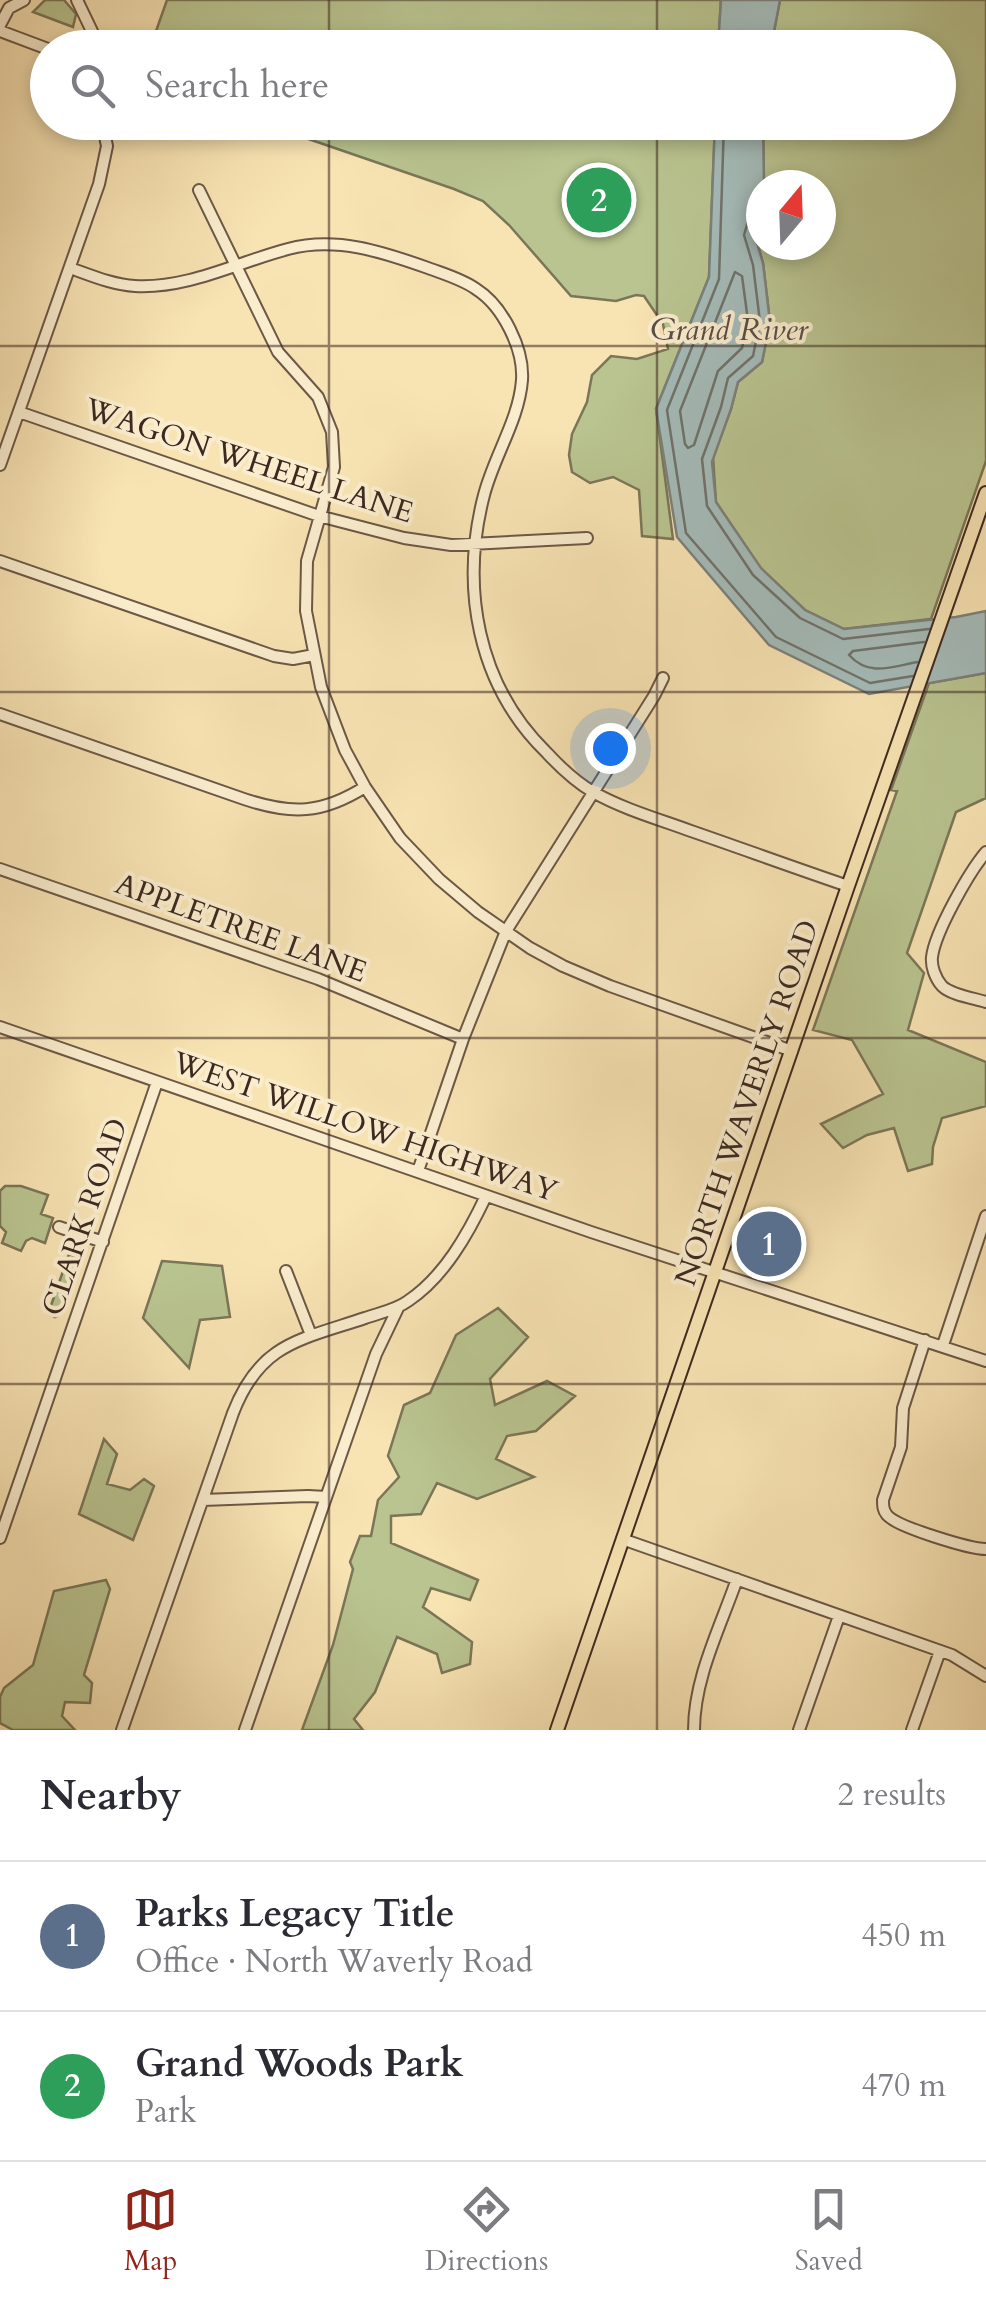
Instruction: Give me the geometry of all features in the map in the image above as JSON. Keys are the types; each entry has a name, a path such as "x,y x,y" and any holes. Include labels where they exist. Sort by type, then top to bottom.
{"main road":[{"name":"NORTH WAVERLY ROAD","path":"556,1730 986,494"}],"street":[{"path":"24,0 9,8 0,28 30,41"},
{"path":"77,0 91,30"},
{"path":"1,458 105,163 106,140"},
{"path":"199,190 278,352 312,389 332,432 334,467 312,540 306,610 314,656 334,724 365,788 400,838 438,879 530,948 587,977 792,1051"},
{"path":"70,268 134,286 166,285 292,248 348,245 453,277 476,288 506,325 520,357 522,382 516,408 484,494 474,546 478,626 495,680 510,709 536,743 592,792 848,886"},
{"name":"WAGON WHEEL LANE","path":"18,412 319,516 417,541 474,546 587,538"},
{"path":"0,562 274,656 314,656"},
{"path":"418,1171 463,1039 506,931 662,678"},
{"path":"0,714 281,809 297,811 331,805 365,788"},
{"path":"986,852 963,884 931,962 944,988 986,1002"},
{"name":"APPLETREE LANE","path":"0,869 318,979 463,1039"},
{"name":"WEST WILLOW HIGHWAY","path":"0,1027 486,1196 986,1360"},
{"name":"CLARK ROAD","path":"0,1538 157,1082"},
{"path":"122,1730 237,1402 250,1377 275,1353 412,1299 452,1258 486,1196"},
{"path":"943,1346 986,1216"},
{"path":"59,1227 103,1242"},
{"path":"286,1270 311,1336"},
{"path":"245,1730 382,1338 398,1307"},
{"path":"362,1319 382,1338"},
{"path":"925,1340 903,1408 901,1447 882,1500 886,1514 970,1548 986,1549"},
{"path":"203,1500 326,1497"},
{"path":"622,1539 940,1650 986,1676"},
{"path":"694,1730 698,1690 737,1580"},
{"path":"800,1730 839,1616"},
{"path":"912,1730 940,1650"}],"green space":[{"path":"45,0 64,0 76,14 73,27 33,12"},
{"path":"167,0 721,0 719,30 156,30"},
{"path":"780,0 986,0 986,461 931,619 844,629 805,610 760,568 716,502 713,457 738,382 762,362 770,322 762,260 836,260 836,170 764,170 763,140 956,140 956,30 774,30"},
{"path":"311,140 714,140 709,277 656,409 673,539 642,536 639,490 613,477 590,483 572,472 569,455 592,375 611,356 637,359 668,349 663,324 644,296 616,301 571,296 483,201"},
{"path":"986,673 986,798 956,812 907,953 924,973 908,1030 986,1062 986,1106 942,1118 932,1164 908,1171 894,1128 867,1135 843,1148 821,1124 883,1094 852,1040 813,1030 897,791 891,790 929,683"},
{"path":"5,1186 21,1186 48,1195 41,1214 53,1218 45,1243 32,1238 21,1251 2,1243 6,1232 0,1226 0,1191"},
{"path":"69,1254 80,1258 61,1314 55,1317 48,1314"},
{"path":"162,1261 222,1266 230,1317 200,1320 189,1368 143,1318"},
{"path":"498,1308 528,1337 490,1379 495,1405 547,1381 575,1396 536,1431 507,1436 496,1459 534,1477 477,1499 437,1483 421,1514 391,1516 391,1543 478,1580 470,1600 431,1588 423,1607 472,1642 470,1664 442,1673 437,1654 397,1637 375,1692 354,1719 363,1730 302,1730 333,1645 353,1569 350,1562 360,1536 371,1536 378,1500 399,1477 388,1456 404,1405 430,1393 456,1335"},
{"path":"104,1439 117,1454 107,1484 130,1490 144,1479 154,1486 133,1540 79,1514"},
{"path":"106,1580 110,1589 84,1675 92,1683 90,1703 65,1702 62,1716 75,1730 13,1730 0,1723 0,1697 4,1688 33,1665 54,1591"}],"water":[{"path":"721,0 780,0 774,30 719,30"},
{"name":"Grand River","path":"714,140 763,140 764,170 746,170 746,260 762,260 770,322 762,362 738,382 712,462 716,502 761,568 805,610 844,629 986,611 986,673 869,694 769,645 677,537 656,409 709,277"}],"place":[{"name":"Grand Woods Park","path":"599,200"},
{"name":"Parks Legacy Title","path":"769,1244"}]}
